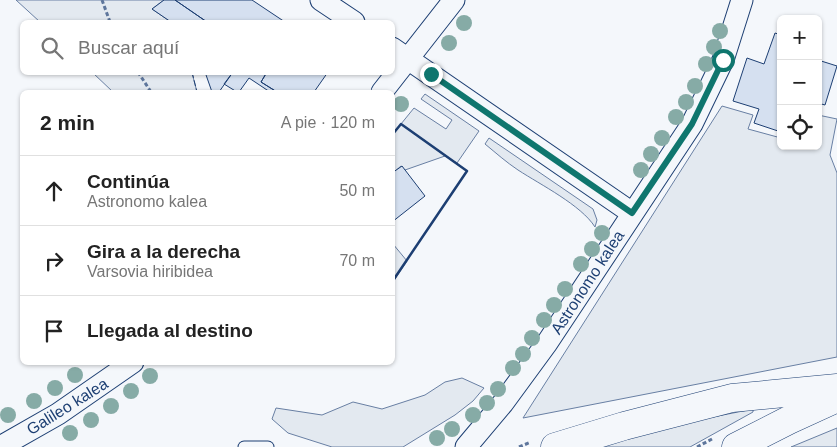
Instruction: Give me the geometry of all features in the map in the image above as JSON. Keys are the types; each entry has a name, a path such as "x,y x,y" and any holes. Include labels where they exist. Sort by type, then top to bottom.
{"main road":[{"path":"555,447 606,431 732,398 837,388"},
{"path":"736,447 837,398"}],"street":[{"path":"321,0 351,20"},
{"path":"454,0 400,53 632,213"},
{"name":"Astronomo kalea","path":"466,447 503,403 547,343 692,124 723,60 742,0"},
{"path":"383,90 390,75"},
{"name":"Galileo kalea","path":"0,447 58,414 129,365"}],"lane":[{"path":"244,447 268,447"}],"path":[{"path":"102,0 109,20"},
{"path":"140,75 150,90"}],"shaded area":[{"path":"16,0 164,0 152,9 168,20 38,20"},
{"path":"95,75 193,75 196,90 111,90"},
{"path":"425,94 479,131 457,163 445,156 405,170 401,166 395,171 395,131 414,108 446,129 452,120 421,99"},
{"path":"722,106 753,115 748,129 777,137 777,150 822,150 822,116 837,119 830,155 837,173 837,357 523,418"},
{"path":"489,138 593,209 597,220 595,227 571,203 514,167 485,144"},
{"path":"395,246 407,261 395,279"},
{"path":"462,378 484,388 473,401 455,415 403,447 332,447 288,433 272,419 276,408 322,415 353,402 382,409 425,395 445,382"},
{"path":"753,409 753,412 690,447 579,447 633,433"},
{"path":"837,428 837,447 791,447"}],"building":[{"path":"164,0 175,0 204,20 168,20 152,9"},
{"path":"175,0 252,0 282,20 204,20"},
{"path":"775,33 777,34 777,131 754,123 759,109 733,101 747,58 764,64"},
{"path":"822,61 837,66 825,105 822,104"},
{"path":"206,75 231,75 220,90 211,90"},
{"path":"231,75 265,75 261,82 274,90 267,90 249,78 240,90 234,90 224,84"},
{"path":"265,75 326,75 315,90 274,90 261,82"},
{"path":"402,166 425,196 395,220 395,171"}],"fence":[{"path":"193,75 196,90"}],"wall":[{"path":"395,131 401,124 467,171 395,278"}],"route":[{"path":"431,74 632,213 692,124 723,60"}]}
